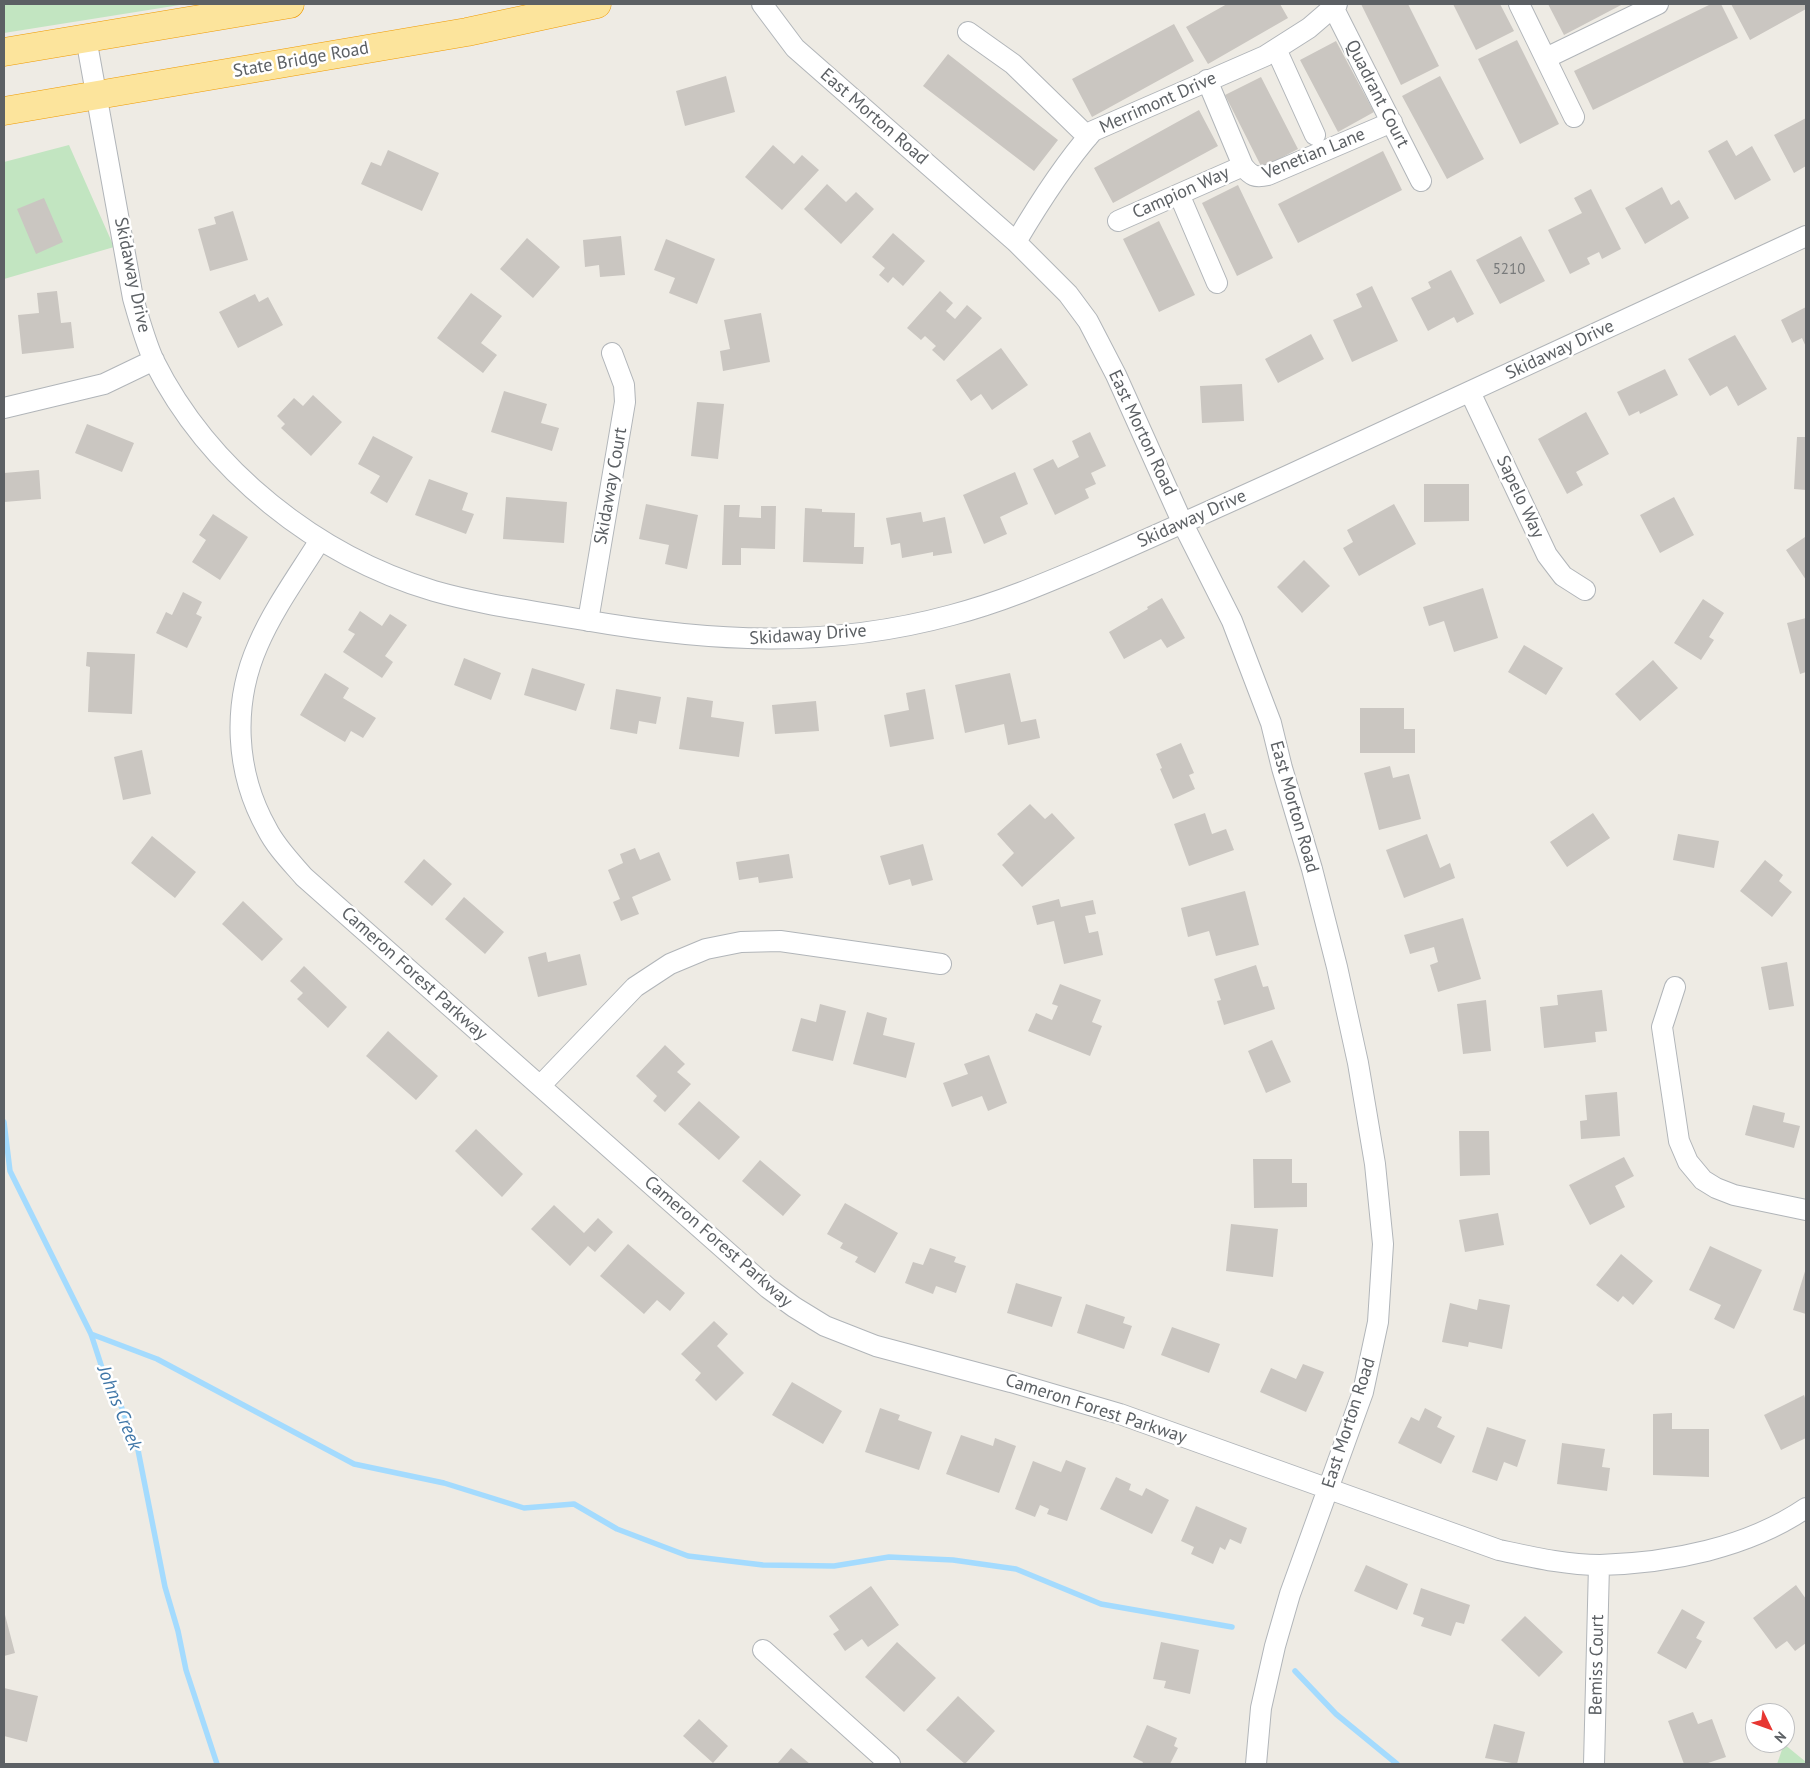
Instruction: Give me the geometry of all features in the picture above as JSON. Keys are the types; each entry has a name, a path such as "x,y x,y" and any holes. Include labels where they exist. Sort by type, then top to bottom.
{"highway":[{"path":"4,52 290,4"},
{"name":"State Bridge Road","path":"4,111 467,32 597,4"}],"street":[{"name":"East Morton Road","path":"762,4 795,48 1016,242 1068,294 1088,321 1116,375 1183,524 1232,620 1271,723 1282,768 1312,869 1337,967 1358,1062 1375,1164 1383,1244 1378,1322 1363,1392 1290,1594 1275,1646 1261,1708 1256,1764"},
{"path":"1519,4 1574,117"},
{"path":"1546,58 1658,4"},
{"name":"Merrimont Drive","path":"1016,242 1045,195 1093,131 1276,49 1309,28 1335,5"},
{"name":"Quadrant Court","path":"1335,5 1421,181"},
{"path":"968,32 1013,64 1088,137"},
{"name":"Skidaway Drive","path":"86,38 133,298 142,329 154,360 182,408 222,459 269,503 320,540 371,567 432,590 479,602 672,634 741,640 812,638 884,630 951,616 1014,596 1183,524 1806,236"},
{"path":"1276,49 1315,135"},
{"name":"Venetian Lane","path":"1207,80 1243,166 1250,175 1258,178 1392,122"},
{"name":"Campion Way","path":"1118,220 1243,166"},
{"path":"1179,194 1217,284"},
{"name":"Skidaway Court","path":"588,621 625,402 624,385 612,353"},
{"path":"4,408 104,384 154,360"},
{"name":"Sapelo Way","path":"1470,392 1547,555 1563,576 1584,590"},
{"name":"Cameron Forest Parkway","path":"320,540 271,619 258,644 248,671 242,698 240,726 245,772 256,808 283,853 304,876 540,1086 768,1288 794,1307 825,1326 876,1346 1011,1382 1120,1414 1499,1550 1550,1561 1599,1565 1666,1560 1733,1544 1795,1516 1806,1508"},
{"path":"540,1086 635,987 670,964 706,949 742,942 780,941 941,964"},
{"path":"1675,987 1662,1027 1679,1141 1688,1162 1703,1180 1716,1188 1734,1195 1806,1210"},
{"name":"Bemiss Court","path":"1594,1764 1599,1565"},
{"path":"763,1650 890,1764"}],"green space":[{"path":"4,4 186,4 4,33"},
{"path":"69,145 114,247 4,279 4,162"},
{"path":"1781,1753 1795,1753 1806,1762 1806,1764 1777,1764"}],"building":[{"path":"1227,4 1280,4 1288,18 1208,64 1186,27"},
{"path":"1361,4 1408,4 1439,66 1401,85"},
{"path":"1453,4 1500,4 1514,31 1476,50"},
{"path":"1548,4 1623,4 1564,35"},
{"path":"1711,4 1721,4 1738,38 1593,110 1574,71"},
{"path":"1731,4 1806,4 1806,9 1750,40"},
{"path":"1174,24 1194,61 1092,117 1072,79"},
{"path":"1517,40 1559,124 1520,144 1478,59"},
{"path":"1336,41 1374,112 1338,132 1300,60"},
{"path":"948,54 1058,140 1034,171 923,86"},
{"path":"726,76 735,112 685,126 676,91"},
{"path":"1440,76 1484,159 1447,179 1402,96"},
{"path":"1261,77 1298,149 1262,168 1225,95"},
{"path":"1199,110 1218,146 1113,203 1094,168"},
{"path":"1806,118 1806,166 1794,173 1774,135"},
{"path":"1727,140 1736,156 1752,146 1771,180 1735,200 1708,151"},
{"path":"773,145 794,164 802,155 819,170 782,210 745,177"},
{"path":"388,150 439,173 422,211 361,184 371,162 381,166"},
{"path":"1383,151 1402,190 1298,243 1278,204"},
{"path":"827,184 846,202 856,192 874,209 841,244 804,209"},
{"path":"1238,185 1273,258 1237,276 1202,203"},
{"path":"1662,187 1671,205 1679,200 1689,218 1645,244 1625,208"},
{"path":"1591,189 1621,249 1602,259 1599,252 1587,258 1590,264 1570,274 1548,230 1582,213 1574,198"},
{"path":"44,198 63,242 36,254 17,209"},
{"path":"233,211 248,260 210,271 198,229 216,224 214,217"},
{"path":"1159,221 1195,295 1159,312 1123,239"},
{"path":"893,233 925,261 903,286 893,277 888,283 879,275 885,268 872,257"},
{"path":"621,236 625,275 600,277 599,265 585,267 583,240"},
{"path":"1521,236 1545,281 1500,304 1476,260"},
{"path":"527,238 560,267 533,298 500,269"},
{"path":"666,239 715,259 697,304 669,293 675,278 654,270"},
{"path":"1451,270 1474,314 1457,323 1454,317 1428,331 1411,298 1431,288 1428,282"},
{"path":"1372,286 1398,341 1352,362 1333,320 1362,307 1356,294"},
{"path":"57,291 61,323 71,322 74,348 22,354 18,315 39,313 37,293"},
{"path":"940,291 953,303 946,311 955,319 967,305 982,318 944,361 932,350 936,346 925,336 921,340 907,328"},
{"path":"471,293 502,316 481,343 497,355 483,373 437,338"},
{"path":"255,294 259,302 268,297 283,325 238,348 219,312"},
{"path":"1806,307 1806,347 1802,338 1792,343 1781,320"},
{"path":"761,313 770,362 723,371 720,351 730,349 724,320"},
{"path":"1311,334 1324,359 1278,383 1265,359"},
{"path":"1735,335 1767,389 1738,406 1727,386 1710,396 1688,359"},
{"path":"1001,348 1028,385 992,410 981,394 971,401 956,380"},
{"path":"1665,369 1678,395 1640,414 1639,411 1629,416 1617,392"},
{"path":"1242,384 1244,421 1202,423 1200,386"},
{"path":"504,391 547,404 541,423 559,428 552,451 491,432"},
{"path":"313,395 342,422 311,456 281,428 285,424 277,416 294,398 303,406"},
{"path":"697,402 724,404 718,459 691,456"},
{"path":"1586,412 1609,454 1576,472 1583,485 1567,494 1538,439"},
{"path":"87,424 134,443 122,472 75,453"},
{"path":"1090,432 1106,466 1091,473 1096,484 1085,489 1089,498 1055,515 1033,469 1053,459 1058,468 1079,457 1072,441"},
{"path":"373,436 413,457 387,503 370,493 380,476 358,464"},
{"path":"1797,437 1806,437 1806,490 1794,489"},
{"path":"39,470 41,499 4,502 4,473"},
{"path":"1015,472 1028,504 1000,517 1007,534 984,544 963,495"},
{"path":"429,479 468,493 462,510 474,514 466,534 415,515"},
{"path":"1424,484 1469,484 1469,521 1424,522"},
{"path":"506,497 567,502 564,543 503,539"},
{"path":"1674,497 1694,535 1660,553 1640,515"},
{"path":"646,504 698,515 687,569 665,564 669,545 639,539"},
{"path":"1394,504 1416,544 1359,576 1343,548 1353,542 1347,530"},
{"path":"724,505 740,505 739,517 761,518 761,506 776,506 775,549 741,548 741,565 722,565"},
{"path":"805,508 822,509 822,512 855,513 854,547 864,547 863,564 803,562"},
{"path":"921,512 923,522 945,517 952,553 933,556 933,552 902,558 900,543 891,545 886,518"},
{"path":"213,514 248,537 220,580 192,562 206,540 199,535"},
{"path":"1806,538 1806,580 1786,550"},
{"path":"1304,560 1330,586 1302,613 1277,587"},
{"path":"1483,588 1498,638 1454,652 1444,621 1429,626 1423,607"},
{"path":"183,592 202,602 196,614 202,617 187,648 156,633 166,612 172,615"},
{"path":"1162,598 1185,638 1167,648 1161,639 1124,659 1109,632 1148,609 1147,607"},
{"path":"1703,599 1724,613 1709,637 1714,640 1701,660 1674,643"},
{"path":"360,611 382,626 390,614 407,625 385,656 393,662 382,678 343,652 355,634 348,630"},
{"path":"1806,618 1806,672 1800,674 1787,623"},
{"path":"1524,645 1563,668 1546,695 1508,672"},
{"path":"87,652 135,654 132,714 88,712 90,667 86,666"},
{"path":"464,658 501,673 491,700 454,685"},
{"path":"1653,660 1678,688 1640,721 1615,694"},
{"path":"532,668 585,684 576,711 524,695"},
{"path":"325,673 349,688 343,698 376,718 363,738 351,731 345,742 300,715"},
{"path":"1010,673 1021,722 1036,719 1040,738 1008,745 1004,724 965,733 955,685"},
{"path":"616,689 661,697 656,724 639,721 637,734 610,729"},
{"path":"925,689 934,739 890,747 884,715 909,710 906,693"},
{"path":"687,697 713,701 711,717 744,722 739,757 679,749"},
{"path":"816,701 819,731 775,734 772,705"},
{"path":"1360,708 1404,708 1404,729 1415,729 1415,753 1360,753"},
{"path":"1181,743 1194,773 1189,775 1195,789 1173,799 1160,769 1162,768 1156,754"},
{"path":"142,750 151,794 123,800 114,757"},
{"path":"1390,766 1393,778 1409,774 1421,819 1379,830 1364,773"},
{"path":"1030,804 1045,819 1052,813 1075,838 1022,887 1002,865 1014,853 997,834"},
{"path":"1205,813 1212,834 1226,829 1234,850 1189,866 1174,824"},
{"path":"1593,813 1610,838 1567,867 1550,842"},
{"path":"1427,834 1440,868 1450,863 1455,878 1404,898 1386,850"},
{"path":"1678,834 1719,841 1714,868 1673,860"},
{"path":"152,836 196,872 175,898 131,863"},
{"path":"923,844 933,880 912,886 910,879 889,885 880,856"},
{"path":"635,848 640,860 659,852 671,880 632,897 639,914 621,921 613,902 620,899 608,870 623,863 620,854"},
{"path":"789,854 793,878 759,883 758,877 739,880 736,862"},
{"path":"424,859 452,884 432,906 404,882"},
{"path":"1765,860 1783,875 1779,881 1792,892 1772,917 1740,891"},
{"path":"1245,891 1259,945 1216,956 1209,931 1188,937 1181,908"},
{"path":"464,897 504,932 485,954 445,919"},
{"path":"1059,899 1061,907 1093,900 1096,914 1085,916 1089,933 1098,931 1103,955 1064,964 1054,921 1037,925 1032,906"},
{"path":"243,901 283,939 262,961 222,924"},
{"path":"1463,918 1481,979 1438,992 1430,965 1438,962 1434,947 1410,954 1404,935"},
{"path":"546,952 548,962 580,954 587,985 538,997 528,957"},
{"path":"1787,962 1794,1006 1769,1010 1761,967"},
{"path":"1256,965 1263,987 1268,986 1275,1009 1224,1025 1217,1001 1221,1000 1214,979"},
{"path":"304,966 347,1007 328,1028 297,999 303,993 290,981"},
{"path":"1060,984 1101,1000 1092,1022 1102,1026 1090,1056 1028,1031 1036,1013 1052,1020 1058,1006 1052,1004"},
{"path":"1602,990 1607,1031 1595,1032 1596,1042 1544,1048 1540,1007 1558,1005 1557,995"},
{"path":"1486,1000 1491,1051 1463,1054 1457,1004"},
{"path":"820,1004 846,1011 833,1061 792,1051 801,1018 816,1022"},
{"path":"867,1012 887,1018 883,1035 915,1043 906,1078 853,1064"},
{"path":"388,1031 438,1076 416,1100 366,1056"},
{"path":"1272,1040 1291,1082 1266,1093 1248,1051"},
{"path":"665,1045 685,1064 677,1072 691,1084 665,1112 653,1101 657,1096 636,1076"},
{"path":"989,1055 1007,1103 988,1111 982,1096 952,1107 943,1083 968,1074 964,1064"},
{"path":"1617,1092 1620,1136 1581,1139 1580,1121 1587,1120 1585,1095"},
{"path":"699,1101 740,1137 719,1160 678,1124"},
{"path":"1753,1105 1785,1113 1783,1122 1800,1126 1794,1148 1745,1135"},
{"path":"476,1129 523,1174 502,1197 455,1151"},
{"path":"1459,1131 1489,1131 1490,1175 1460,1176"},
{"path":"1624,1157 1634,1176 1615,1186 1625,1207 1590,1225 1569,1185"},
{"path":"1253,1159 1292,1159 1292,1183 1307,1183 1307,1207 1254,1208"},
{"path":"760,1160 801,1195 783,1216 742,1181"},
{"path":"845,1203 898,1233 875,1273 855,1262 858,1257 840,1248 843,1243 827,1234"},
{"path":"554,1205 584,1233 598,1218 613,1232 595,1252 588,1246 570,1266 531,1229"},
{"path":"1498,1213 1504,1245 1465,1252 1459,1220"},
{"path":"1231,1224 1278,1229 1273,1277 1226,1271"},
{"path":"628,1244 685,1293 670,1311 657,1300 644,1314 600,1276"},
{"path":"1710,1246 1762,1270 1734,1329 1714,1319 1721,1305 1689,1290"},
{"path":"930,1248 956,1257 954,1262 966,1266 956,1293 936,1286 933,1294 905,1283 913,1262 923,1265"},
{"path":"1621,1254 1653,1281 1633,1305 1623,1296 1618,1302 1596,1285"},
{"path":"1806,1268 1806,1314 1793,1310"},
{"path":"1016,1283 1062,1297 1052,1327 1007,1313"},
{"path":"1479,1299 1510,1305 1502,1349 1469,1342 1468,1347 1442,1342 1450,1303 1477,1310"},
{"path":"1086,1304 1125,1317 1123,1323 1132,1326 1124,1349 1077,1333"},
{"path":"714,1321 728,1334 717,1346 744,1373 716,1401 695,1380 701,1373 681,1354"},
{"path":"1172,1327 1220,1344 1209,1373 1161,1355"},
{"path":"1303,1364 1324,1372 1306,1412 1260,1392 1271,1368 1296,1379"},
{"path":"792,1382 842,1411 823,1444 772,1415"},
{"path":"1804,1395 1806,1401 1806,1438 1781,1450 1764,1415"},
{"path":"880,1408 900,1415 898,1420 932,1432 919,1470 865,1452"},
{"path":"1425,1408 1442,1417 1437,1427 1455,1436 1441,1464 1398,1443 1411,1417 1419,1421"},
{"path":"1672,1413 1672,1429 1709,1429 1709,1477 1653,1475 1653,1414"},
{"path":"1487,1427 1526,1440 1517,1467 1504,1462 1497,1481 1472,1472"},
{"path":"961,1435 993,1446 995,1438 1016,1446 999,1493 946,1474"},
{"path":"1562,1443 1605,1449 1602,1467 1610,1468 1607,1491 1557,1484"},
{"path":"1066,1460 1086,1468 1067,1521 1047,1514 1049,1509 1040,1505 1035,1517 1015,1509 1033,1461 1061,1472"},
{"path":"1116,1477 1131,1484 1129,1490 1142,1496 1146,1488 1169,1500 1152,1534 1100,1509"},
{"path":"1196,1506 1247,1528 1241,1544 1230,1539 1225,1550 1220,1547 1213,1564 1191,1554 1194,1547 1181,1541"},
{"path":"1366,1565 1408,1584 1397,1610 1354,1591"},
{"path":"1796,1585 1806,1599 1806,1643 1795,1651 1787,1641 1776,1649 1753,1618"},
{"path":"871,1586 899,1625 868,1647 862,1639 845,1651 833,1634 839,1630 829,1616"},
{"path":"1421,1588 1470,1605 1464,1624 1456,1622 1451,1636 1421,1626 1424,1618 1413,1614"},
{"path":"1682,1609 1705,1622 1696,1638 1702,1641 1686,1669 1657,1653"},
{"path":"4,1611 15,1653 4,1656"},
{"path":"1525,1616 1563,1652 1539,1677 1501,1640"},
{"path":"897,1642 936,1678 904,1712 865,1677"},
{"path":"1161,1642 1199,1650 1190,1694 1164,1688 1166,1681 1153,1679"},
{"path":"4,1688 38,1696 27,1742 4,1736"},
{"path":"958,1696 995,1731 965,1764 926,1730"},
{"path":"1693,1712 1698,1724 1712,1719 1726,1757 1705,1764 1684,1764 1668,1721"},
{"path":"699,1719 728,1746 713,1763 683,1736"},
{"path":"1494,1724 1525,1732 1517,1764 1485,1758"},
{"path":"1147,1725 1177,1738 1174,1746 1178,1748 1170,1764 1142,1764 1143,1762 1133,1757"},
{"path":"791,1748 810,1764 777,1764"}],"waterway":[{"name":"Johns Creek","path":"4,1122 10,1171 91,1334 105,1377 121,1406 138,1450 165,1587 178,1631 186,1670 217,1764"},
{"path":"91,1334 157,1359 354,1464 444,1483 524,1508 574,1504 617,1529 688,1556 763,1565 834,1566 889,1557 953,1560 1016,1569 1101,1604 1232,1627"},
{"path":"1295,1671 1336,1714 1397,1764"}]}
